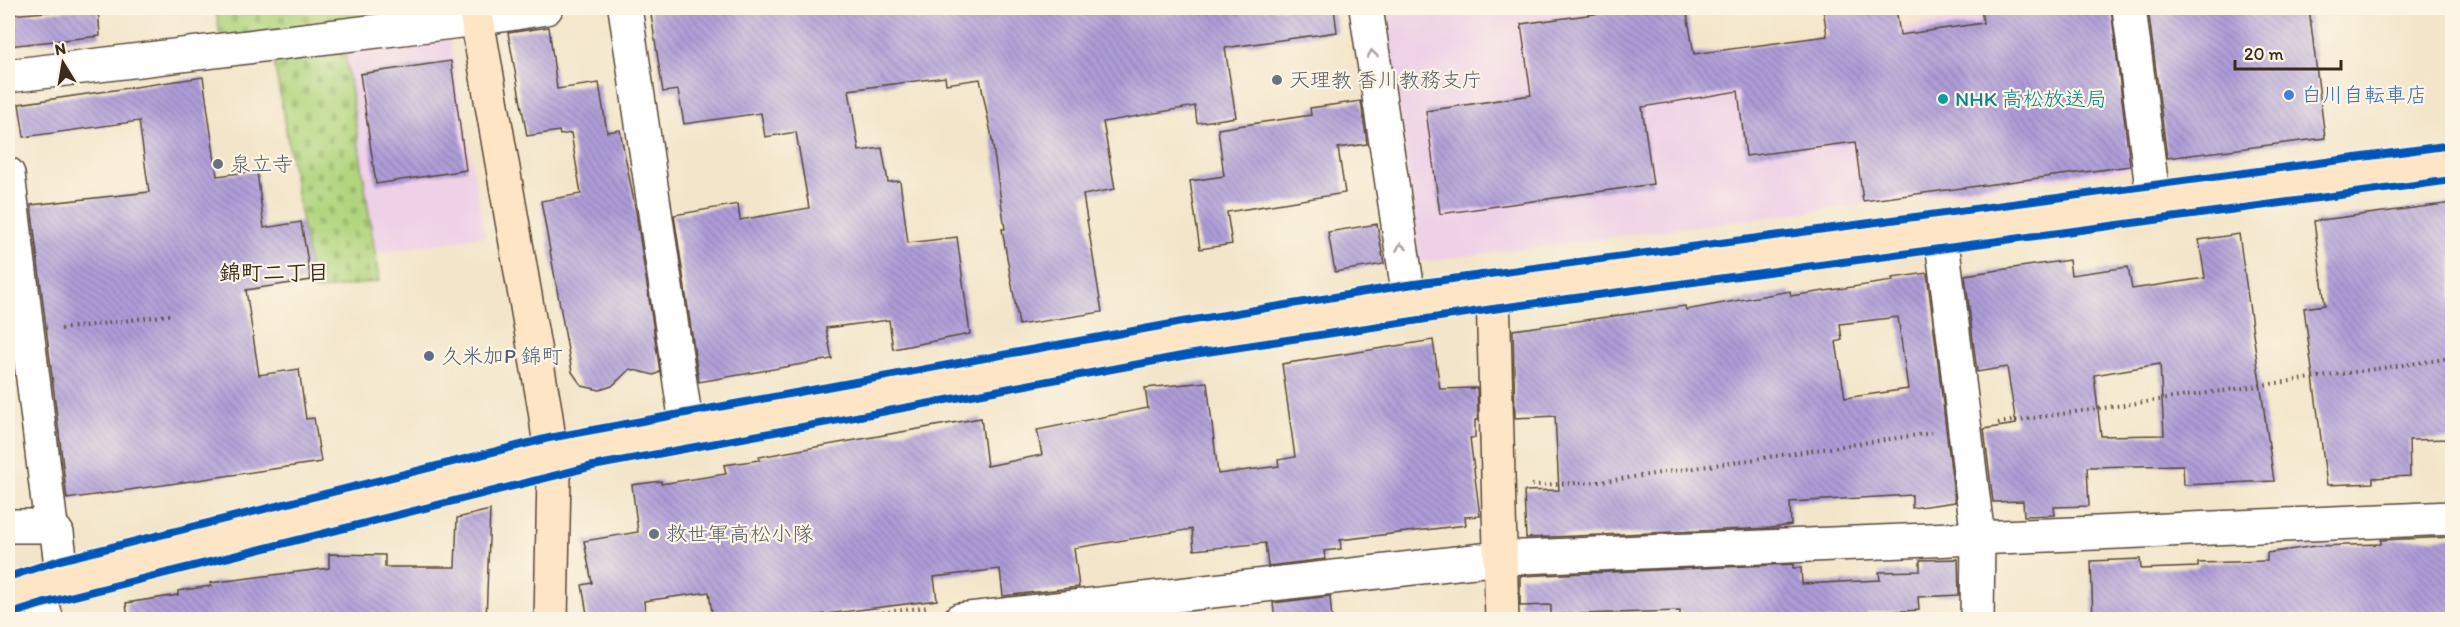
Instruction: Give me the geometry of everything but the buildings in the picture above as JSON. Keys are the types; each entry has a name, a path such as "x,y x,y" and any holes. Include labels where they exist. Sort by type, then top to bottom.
{"street":[{"path":"8,76 477,19 546,8"},
{"path":"625,8 687,430"},
{"path":"1366,8 1410,305"},
{"path":"2129,8 2154,204"},
{"path":"477,19 551,457 554,507 551,620"},
{"path":"39,597 179,548 551,457 1184,339 1493,293 2452,162"},
{"path":"8,174 51,526 57,533 39,597"},
{"path":"1941,232 1978,538 1977,620"},
{"path":"1493,293 1502,620"},
{"path":"960,620 1500,558 2452,518"},
{"path":"8,526 51,526"}],"path":[{"path":"28,333 170,315"}],"shaded area":[{"path":"1385,8 1651,8 1659,57 2049,8 2113,8 2134,169 1420,262"},
{"path":"449,34 485,236 374,253 344,46"}],"green space":[{"path":"216,8 377,8 379,18 220,38"},
{"path":"344,46 379,281 314,291 273,55"}],"cycle path":[{"path":"8,577 60,560 549,438 1182,322 1407,285 2452,145"},
{"path":"8,615 42,604 593,466 1187,355 1493,309 2452,180"}],"place":[{"name":"天理教 香川教務支庁","path":"1277,80"},
{"name":"白川自転車店","path":"2289,95"},
{"name":"NHK 高松放送局","path":"1943,99"},
{"name":"泉立寺","path":"218,164"},
{"name":"久米加P 錦町","path":"429,356"},
{"name":"救世軍高松小隊","path":"654,534"}],"district":[{"name":"錦町二丁目","path":"274,272"}]}
